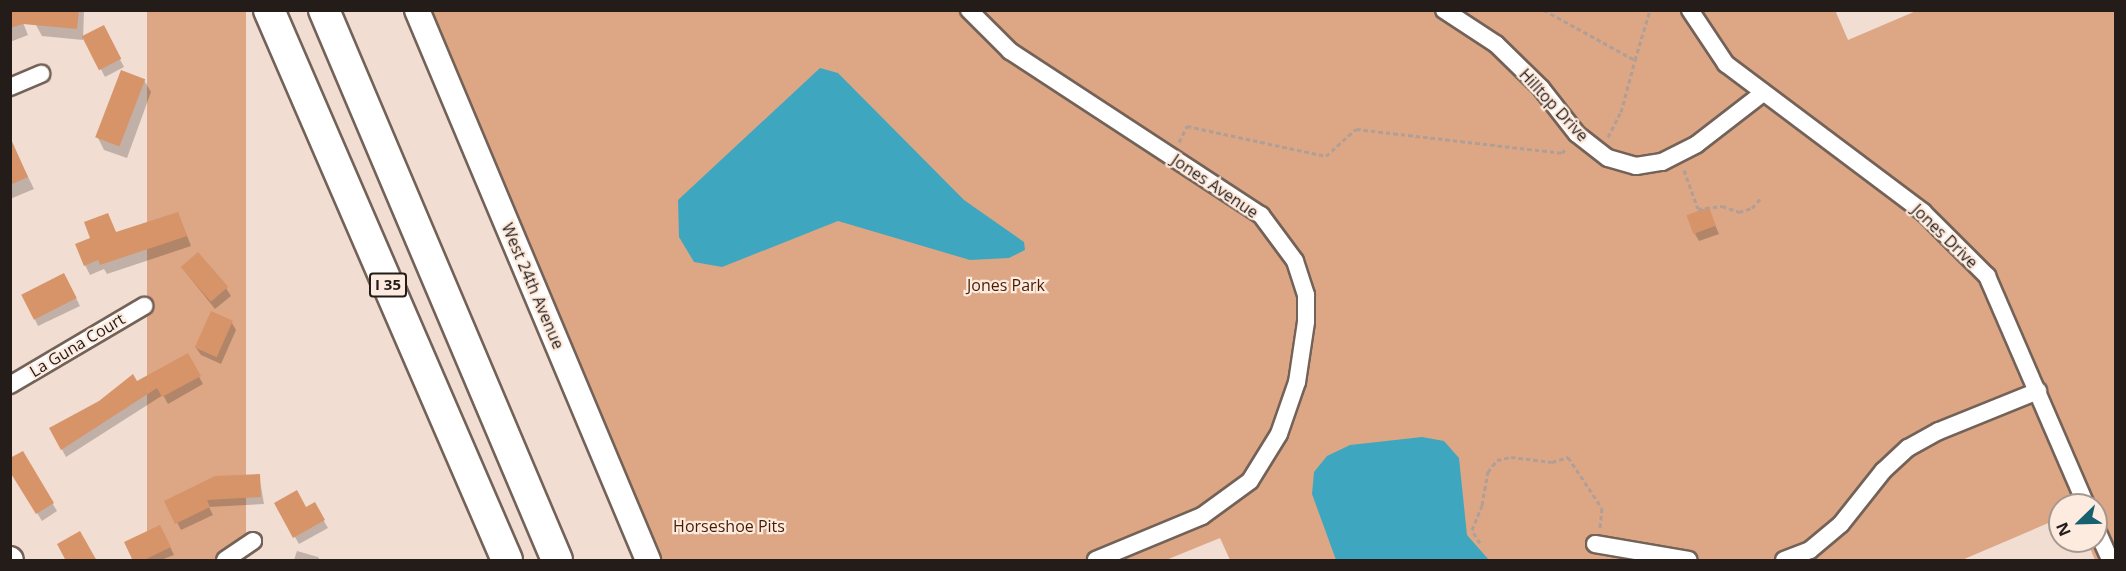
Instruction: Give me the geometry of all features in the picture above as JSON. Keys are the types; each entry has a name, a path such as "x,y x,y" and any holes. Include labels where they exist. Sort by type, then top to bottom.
{"highway":[{"name":"I 35","path":"269,10 507,561"},
{"path":"324,10 557,561"}],"street":[{"name":"West 24th Avenue","path":"417,10 648,561"},
{"name":"Jones Avenue","path":"969,10 1010,51 1261,215 1294,261 1306,295 1306,322 1296,382 1279,434 1250,481 1202,516 1096,561"},
{"name":"Hilltop Drive","path":"1444,10 1496,44 1541,88 1578,134 1608,158 1636,166 1662,162 1676,155 1715,131 1763,93"},
{"name":"Jones Drive","path":"1690,10 1726,64 1923,212 1987,276 2081,493"},
{"path":"10,87 41,74"},
{"name":"La Guna Court","path":"10,385 144,306"},
{"path":"1784,561 1810,550 1841,524 1883,471 1908,448 1939,431 2038,390"},
{"path":"225,561 253,541"},
{"path":"1595,544 1689,561"}],"path":[{"path":"1544,10 1635,60"},
{"path":"1599,151 1622,112 1650,10"},
{"path":"1173,157 1186,126 1326,156 1356,129 1562,153 1578,134"},
{"path":"1676,155 1698,209 1722,206 1739,212 1752,208 1760,198"},
{"path":"1480,543 1472,530 1482,506 1488,472 1497,460 1511,457 1552,462 1568,457 1602,508 1595,544"}],"green space":[{"name":"Jones Park","path":"1835,10 1848,40 1916,11 2115,11 2115,560 2095,560 2092,553 2108,553 2108,493 2048,493 2048,523 1962,560 1230,560 1220,538 1166,560 662,560 431,11"},
{"path":"147,11 246,11 246,560 147,560"}],"water":[{"path":"820,68 838,73 964,200 1024,242 1025,250 1009,258 970,260 838,221 722,267 694,262 679,237 678,200"},
{"path":"1422,437 1444,441 1459,458 1467,535 1489,560 1336,560 1312,494 1314,472 1327,456 1350,445"}],"building":[{"path":"10,10 79,10 77,29 23,24 10,28"},
{"path":"104,25 121,59 99,70 82,36"},
{"path":"121,70 145,79 119,147 95,137"},
{"path":"10,137 28,177 10,185"},
{"path":"1709,207 1716,226 1693,234 1686,215"},
{"path":"178,212 187,236 100,265 98,260 84,266 75,244 90,238 84,222 108,213 116,232"},
{"path":"198,252 228,287 211,302 181,267"},
{"path":"64,273 77,298 34,320 21,295"},
{"path":"211,311 233,321 217,357 195,348"},
{"path":"188,353 201,376 162,397 157,388 61,450 49,428 99,401 133,374 137,381"},
{"path":"23,451 54,503 36,514 10,472 10,458"},
{"path":"260,474 261,497 207,500 210,507 175,524 164,501 215,476"},
{"path":"297,490 306,507 315,502 325,520 293,538 274,503"},
{"path":"160,525 171,547 142,561 133,561 124,542"},
{"path":"80,531 97,561 66,561 57,544"}],"park label":[{"name":"Horseshoe Pits","path":"729,526"}]}
